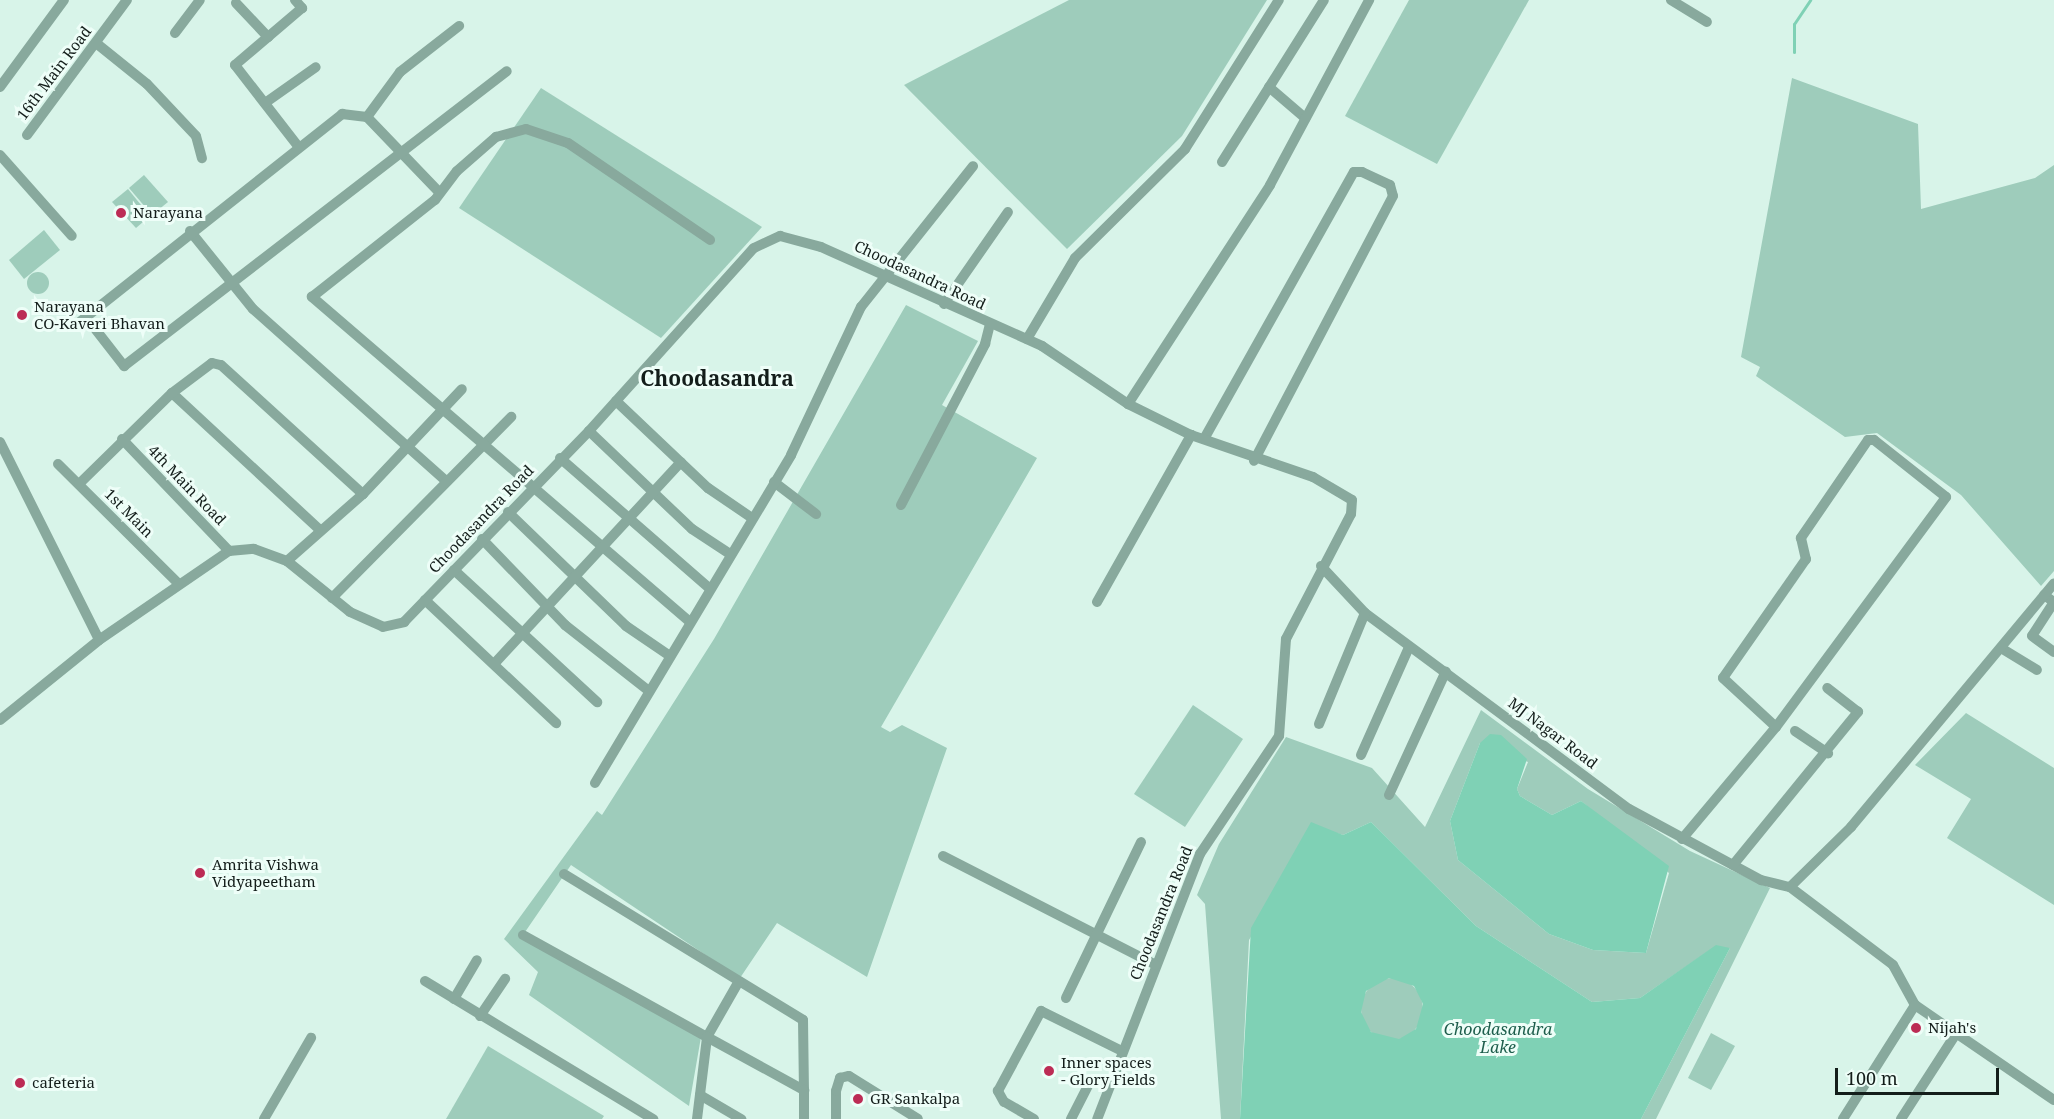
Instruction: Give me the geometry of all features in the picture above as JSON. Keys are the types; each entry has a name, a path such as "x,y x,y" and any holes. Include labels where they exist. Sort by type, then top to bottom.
{"street":[{"path":"0,87 63,0"},
{"path":"176,33 200,0"},
{"path":"1027,339 1075,258 1185,149 1279,0"},
{"path":"1222,162 1324,0"},
{"path":"1128,404 1270,185 1369,0"},
{"path":"1671,0 1707,22"},
{"name":"16th Main Road","path":"27,135 96,43 121,2"},
{"path":"236,3 268,37"},
{"path":"297,145 235,65 268,37 299,4"},
{"path":"367,117 400,72 459,26"},
{"path":"96,43 147,84 196,136 202,158"},
{"path":"264,103 316,67"},
{"path":"96,330 124,366 397,151 507,71"},
{"path":"1269,87 1305,118"},
{"path":"76,325 297,145 342,114 367,117 397,151 439,192"},
{"path":"690,622 651,594 605,548 534,484 482,448 441,414 312,297 435,200 439,192 496,137 526,129 568,143 710,240"},
{"path":"0,155 72,236"},
{"path":"595,783 774,482 832,376 861,307 883,276 973,166"},
{"path":"1204,439 1354,172 1362,171 1390,185 1393,196 1254,461"},
{"path":"944,304 1008,212"},
{"path":"190,231 252,309 445,480"},
{"name":"Choodasandra Road","path":"229,551 254,549 287,561 333,598 383,627 404,622 534,484 589,430 754,248 770,237 821,247 944,304 1027,339 1128,404 1191,435 1254,461 1313,477 1352,500 1351,514 1321,566 1286,639 1279,736 1200,854 1097,1119"},
{"path":"901,505 985,344 990,324"},
{"path":"79,484 122,439 172,393 212,363 221,365 363,494"},
{"path":"287,561 319,529 363,494 409,448 462,389"},
{"path":"172,393 319,529"},
{"path":"616,401 681,462 752,518"},
{"path":"333,598 445,480 482,448 511,417"},
{"path":"589,430 692,529 730,554"},
{"path":"1097,602 1191,435"},
{"name":"4th Main Road","path":"122,439 229,551"},
{"path":"1682,839 1776,727 1946,497 1874,440 1868,441 1801,538 1806,559 1723,678 1776,727"},
{"path":"0,442 99,639"},
{"path":"561,458 710,589"},
{"path":"494,664 605,548 681,462"},
{"name":"1st Main","path":"58,464 179,584"},
{"path":"774,482 816,514"},
{"path":"508,512 626,626 670,656"},
{"path":"482,539 548,607 609,664 649,691"},
{"path":"0,720 99,639 229,551"},
{"name":"MJ Nagar Road","path":"1321,566 1365,613 1629,809 1733,865 1790,887 1893,965 1915,1005"},
{"path":"453,570 597,702"},
{"path":"1790,887 1851,827 2001,648 2051,595"},
{"path":"2051,595 2032,636 2054,652"},
{"path":"425,600 555,723"},
{"path":"1319,724 1365,613"},
{"path":"1361,755 1409,647"},
{"path":"2001,648 2037,670"},
{"path":"1389,795 1446,672"},
{"path":"1733,865 1828,753 1858,712 1827,688"},
{"path":"1795,731 1828,753"},
{"path":"1066,998 1098,936 1141,842"},
{"path":"943,856 1156,965"},
{"path":"564,874 803,1020 804,1119"},
{"path":"523,935 804,1090"},
{"path":"454,999 477,960"},
{"path":"480,1016 505,979"},
{"path":"425,981 653,1119"},
{"path":"697,1119 707,1037 739,981"},
{"path":"1843,1119 1915,1005 2054,1100"},
{"path":"1034,1119 1004,1102 998,1091 1041,1011 1122,1051"},
{"path":"1901,1119 1957,1032"},
{"path":"264,1119 311,1038"},
{"path":"836,1119 836,1091 840,1078 849,1076 918,1119"},
{"path":"1071,1119 1091,1080 1109,1086"},
{"path":"700,1095 741,1119"}],"shaded area":[{"path":"1069,0 1267,0 1182,136 1067,249 904,85"},
{"path":"1409,0 1529,0 1437,164 1345,116"},
{"path":"1792,78 1918,124 1921,209 2035,178 2054,165 2054,571 2041,586 1961,495 1877,433 1845,437 1756,376 1760,367 1741,357"},
{"path":"541,88 762,227 661,338 459,208"},
{"path":"144,175 168,202 152,215 129,188"},
{"path":"128,189 150,216 136,228 112,202"},
{"path":"44,230 60,250 24,279 9,260"},
{"path":"38,272 46,275 49,283 46,291 38,294 30,291 27,283 30,275"},
{"path":"906,305 978,341 942,405 1037,458 881,727 890,732 902,725 947,748 867,977 777,923 740,978 571,865 523,935 701,1037 689,1106 529,995 538,972 504,939 597,811 602,815 714,639"},
{"path":"1193,705 1243,739 1185,827 1134,794"},
{"path":"1481,710 1588,789 1690,851 1770,888 1656,1119 1641,1119 1730,948 1710,950 1640,998 1592,1002 1476,926 1371,822 1343,835 1316,827 1249,940 1240,1119 1221,1119 1205,904 1197,895 1219,844 1286,737 1372,768 1425,827","holes":["1480,743 1528,762 1517,789 1520,796 1552,815 1581,801 1669,873 1646,953 1593,950 1549,934 1458,860 1450,821"]},
{"path":"1966,713 2054,768 2054,905 1947,838 1971,799 1915,765"},
{"path":"1386,978 1398,978 1414,987 1421,997 1423,1009 1421,1021 1414,1031 1398,1040 1386,1040 1375,1035 1366,1026 1361,1015 1361,1003 1366,992 1375,983"},
{"path":"1711,1033 1735,1046 1711,1090 1688,1078"},
{"path":"488,1046 604,1116 602,1119 446,1119"}],"water":[{"path":"1490,734 1501,735 1527,759 1517,789 1520,796 1552,815 1581,801 1669,866 1646,953 1593,950 1549,934 1458,860 1450,821 1480,743"},
{"name":"Choodasandra Lake","path":"1311,822 1343,835 1371,822 1476,926 1592,1002 1640,998 1716,945 1730,948 1641,1119 1240,1119 1251,928","holes":["1389,978 1414,986 1423,1004 1416,1029 1399,1039 1371,1032 1361,1012 1366,991"]}],"waterway":[{"path":"1794,52 1794,24 1810,0"}],"place":[{"name":"Narayana","path":"121,213"},
{"name":"Narayana CO-Kaveri Bhavan","path":"22,315"},
{"name":"Amrita Vishwa Vidyapeetham","path":"200,873"},
{"name":"Nijah's","path":"1916,1028"},
{"name":"Inner spaces - Glory Fields","path":"1049,1071"},
{"name":"cafeteria","path":"20,1083"},
{"name":"GR Sankalpa","path":"858,1099"}],"district":[{"name":"Choodasandra","path":"717,378"}]}
